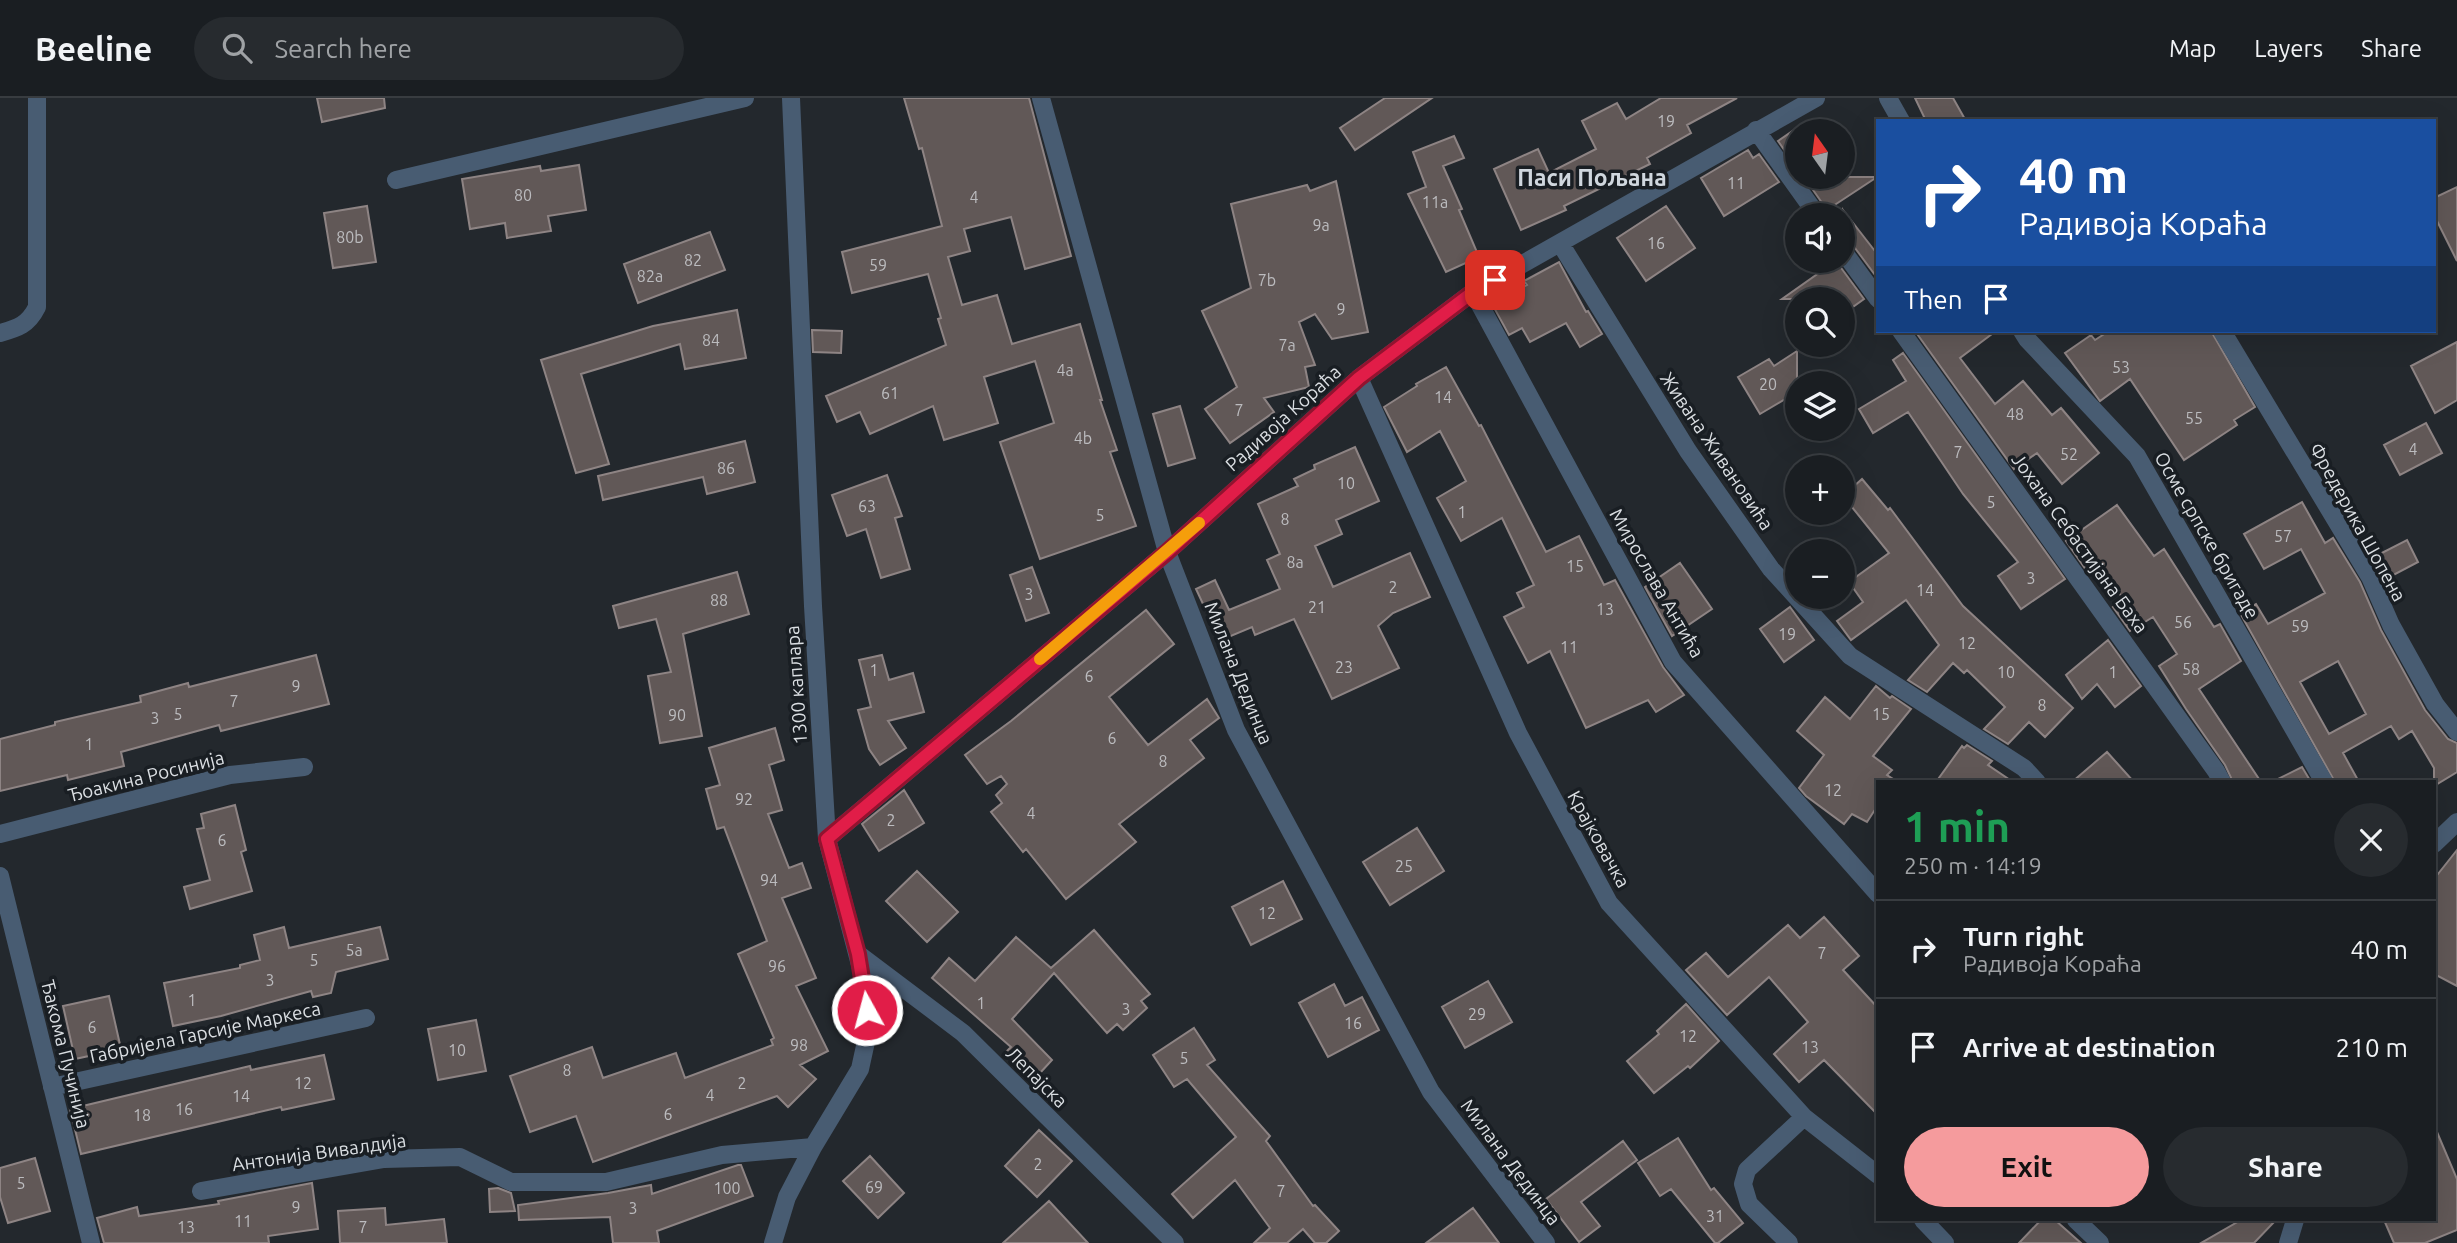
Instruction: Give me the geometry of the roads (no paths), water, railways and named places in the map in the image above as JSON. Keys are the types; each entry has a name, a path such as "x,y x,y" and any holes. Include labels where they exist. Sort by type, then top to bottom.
{"street":[{"path":"0,333 23,326 32,318 37,307 37,98"},
{"path":"396,180 745,98"},
{"name":"1300 каплара","path":"773,1243 787,1197 813,1147 860,1069 867,1037 864,980 827,839 812,592 791,98"},
{"name":"Милана Дединца","path":"1041,98 1167,552 1236,730 1432,1093 1546,1243"},
{"name":"Радивоја Кораћа","path":"827,839 1167,552 1359,378 1473,292 1816,98"},
{"path":"1888,98 1900,119"},
{"path":"1756,131 1808,203"},
{"name":"Живана Живановића","path":"1560,243 1688,451 1780,579 1850,656 2024,768 2034,780"},
{"path":"1855,267 1876,296"},
{"name":"Мирослава Антића","path":"1473,292 1673,662 1876,892"},
{"name":"Јохана Себастијана Баха","path":"1902,333 2221,780"},
{"name":"Осме српске бригаде","path":"2023,333 2137,456 2323,780"},
{"name":"Фредерика Шопена","path":"2223,333 2370,577 2391,625 2435,704 2457,732"},
{"name":"Крајковачка","path":"1359,378 1518,733 1609,903 1804,1117 1876,1173"},
{"name":"Ђоакина Росинија","path":"0,834 230,775 304,767"},
{"path":"2436,842 2457,822"},
{"name":"Ђакома Пучинија","path":"0,876 91,1243"},
{"name":"Лепајска","path":"858,954 962,1033 1175,1243"},
{"name":"Габријела Гарсије Маркеса","path":"52,1087 366,1018"},
{"path":"1789,1243 1749,1204 1743,1184 1747,1170 1804,1117"},
{"name":"Антонија Вивалдија","path":"201,1191 384,1159 460,1157 512,1182 606,1182 722,1155 813,1147"},
{"path":"1924,1221 1945,1243"},
{"path":"2077,1221 2100,1243"},
{"path":"2288,1243 2295,1221"}],"district":[{"name":"Паси Пољана","path":"1592,178"}]}
